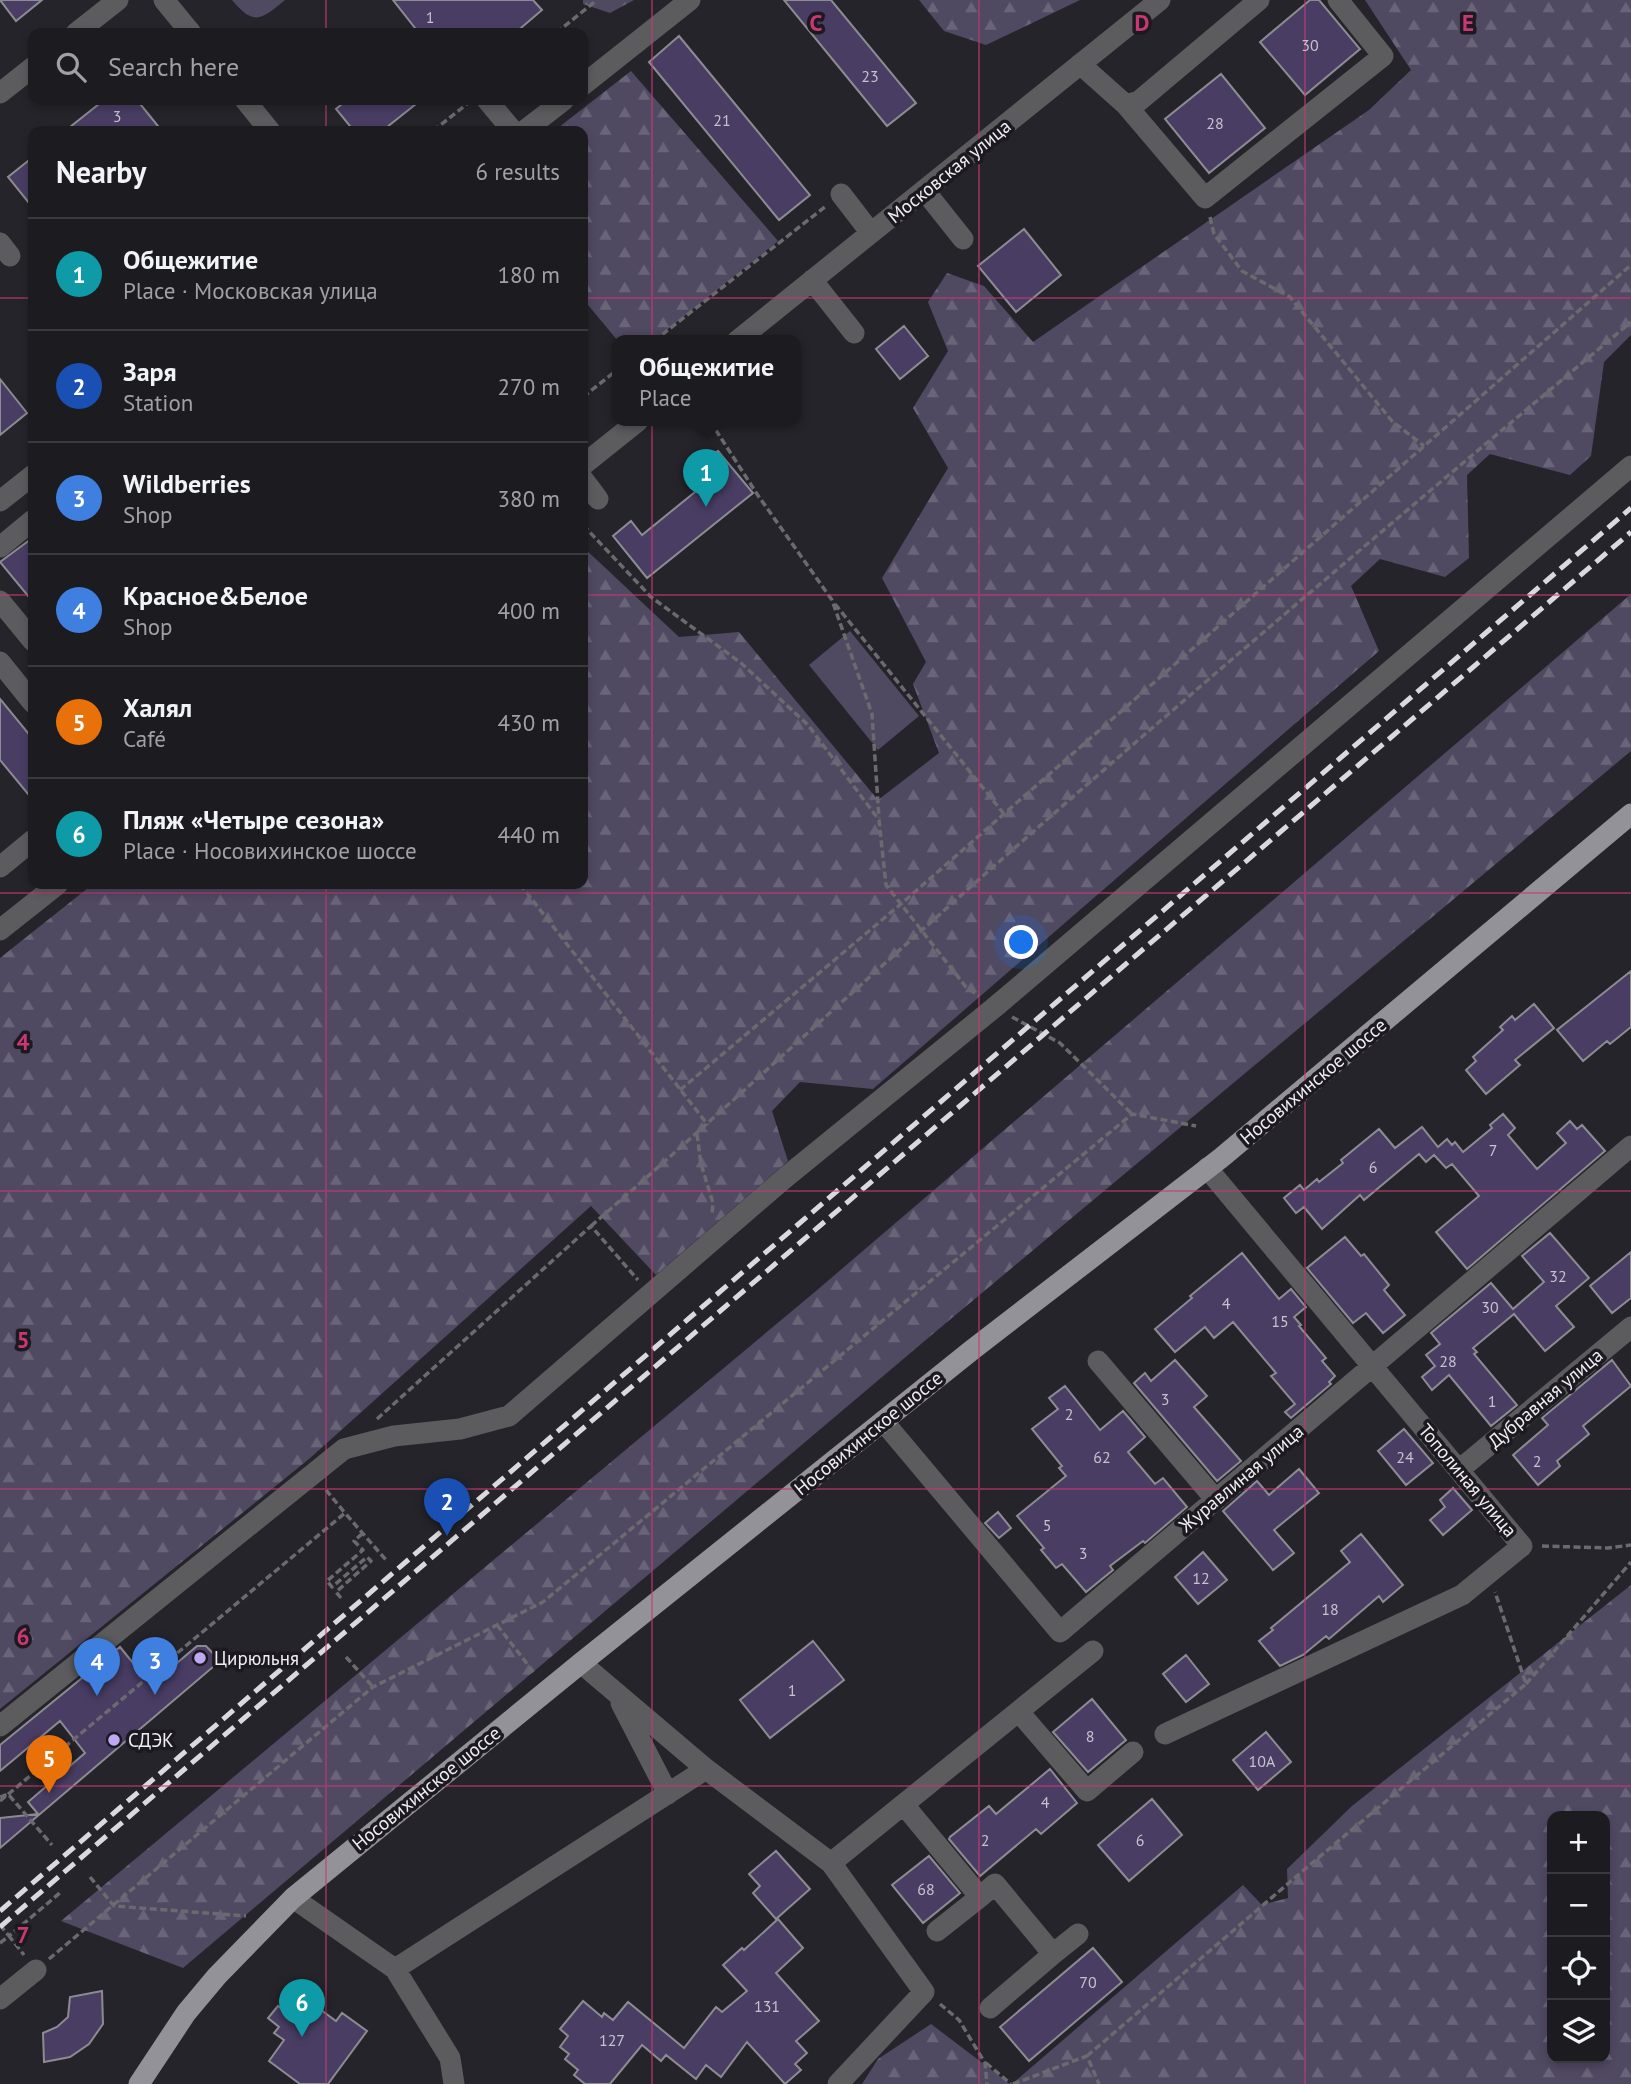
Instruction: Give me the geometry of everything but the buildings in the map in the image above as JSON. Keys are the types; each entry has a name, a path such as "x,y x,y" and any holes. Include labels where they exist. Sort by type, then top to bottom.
{"main road":[{"name":"Носовихинское шоссе","path":"139,2084 186,2013 217,1976 293,1898 883,1421 1207,1168 1631,814"}],"street":[{"path":"79,28 91,8 118,0"},
{"path":"164,0 187,28"},
{"path":"588,81 690,0"},
{"name":"Московская улица","path":"744,335 1160,0"},
{"path":"1126,105 1139,101 1259,0"},
{"path":"1080,64 1126,105 1205,198 1383,56 1338,0"},
{"path":"0,93 28,71"},
{"path":"249,105 266,126"},
{"path":"491,105 509,126"},
{"path":"530,126 558,105"},
{"path":"924,190 963,239"},
{"path":"841,194 871,233"},
{"path":"812,280 854,333"},
{"path":"588,461 632,426"},
{"path":"0,1726 344,1449 394,1436 460,1429 509,1416 786,1177 995,1007 1631,466"},
{"path":"0,501 28,479"},
{"path":"588,486 598,499"},
{"path":"0,547 28,524"},
{"path":"0,601 28,634"},
{"path":"0,662 28,697"},
{"path":"0,867 28,844"},
{"path":"0,929 52,889"},
{"name":"Журавлиная улица","path":"883,1421 1060,1632 1631,1146"},
{"name":"Тополиная улица","path":"1165,1734 1462,1595 1522,1546 1207,1168"},
{"name":"Дубравная улица","path":"1459,1470 1631,1327"},
{"path":"1098,1361 1216,1500"},
{"path":"831,1863 1093,1651"},
{"path":"581,1663 706,1769 831,1863 924,1992 838,2084"},
{"path":"615,1692 668,1794"},
{"path":"1018,1712 1087,1791 1133,1752"},
{"path":"395,1969 706,1769"},
{"path":"904,1805 980,1897"},
{"path":"937,1931 995,1884 1053,1955"},
{"path":"293,1898 395,1969 450,2058 454,2084"},
{"path":"990,2008 1078,1934"},
{"path":"0,2000 36,1970"}],"path":[{"path":"562,28 597,0"},
{"path":"439,126 466,105"},
{"path":"662,335 841,194"},
{"path":"1205,198 1214,234 1242,271 1290,297 1392,421 1424,446"},
{"path":"680,1090 901,904 1631,265"},
{"path":"375,1421 591,1226 708,1125 922,930 1341,566 1631,322"},
{"path":"588,393 612,374"},
{"path":"713,426 757,494 832,600 1004,814"},
{"path":"588,530 651,597 741,663 808,725 879,820"},
{"path":"832,600 872,715 886,885 966,987 995,1007 1060,1043 1132,1114 1196,1126"},
{"path":"524,889 708,1125"},
{"path":"36,1970 373,1687 543,1602 1132,1114"},
{"path":"697,1134 701,1164 713,1203 708,1245"},
{"path":"591,1226 636,1279 659,1288"},
{"path":"313,1474 386,1560"},
{"path":"0,1799 345,1513"},
{"path":"341,1598 336,1592 371,1561 367,1557 332,1587 327,1581 363,1550 354,1541 363,1533"},
{"path":"1522,1546 1608,1548 1631,1545"},
{"path":"924,1992 959,2020 985,2063 1012,2084 1087,2056 1526,1684 1631,1562"},
{"path":"1489,1573 1526,1684"},
{"path":"497,1625 547,1690"},
{"path":"346,1657 373,1687"},
{"path":"8,1794 52,1845"},
{"path":"90,1877 114,1906 272,1918"},
{"path":"0,1943 61,1892"},
{"path":"0,1925 9,1936"},
{"path":"1087,2056 1099,2084"},
{"path":"985,2063 987,2084"}],"green space":[{"path":"232,0 285,0 270,12 252,17"},
{"path":"583,0 634,0 610,13 583,4"},
{"path":"919,0 1080,0 986,45 944,31"},
{"path":"1365,0 1631,0 1631,335 1604,362 1591,456 1570,475 1490,454 1467,475 1469,558 1445,577 1380,559 1351,586 1379,651 873,1089 800,1082 772,1111 788,1161 656,1275 591,1206 309,1459 0,1709 0,958 87,889 588,889 588,552 679,637 739,632 878,800 939,753 913,684 926,662 882,578 948,468 913,408 948,351 928,302 947,273 984,286 1033,342 1369,110 1411,70"},
{"path":"631,71 778,241 660,335 613,335 588,305 588,126 560,126"},
{"path":"1631,594 1631,751 934,1333 183,1968 61,1921 816,1291"},
{"path":"850,631 919,716 878,750 809,665"},
{"path":"1631,1585 1631,2084 1012,2084 1243,1885 1262,1905 1288,1898 1287,1869 1352,1806"},
{"path":"931,2024 1010,2084 862,2084 878,2059"}],"railway":[{"path":"0,1911 1631,508"},
{"path":"0,1927 1631,532"}],"place":[{"name":"Общежитие","path":"706,507"},
{"name":"Заря","path":"447,1536"},
{"name":"Цирюльня","path":"200,1658"},
{"name":"Wildberries","path":"155,1695"},
{"name":"Красное&Белое","path":"97,1696"},
{"name":"СДЭК","path":"114,1740"},
{"name":"Халял","path":"49,1793"},
{"name":"Пляж «Четыре сезона»","path":"302,2037"}]}
